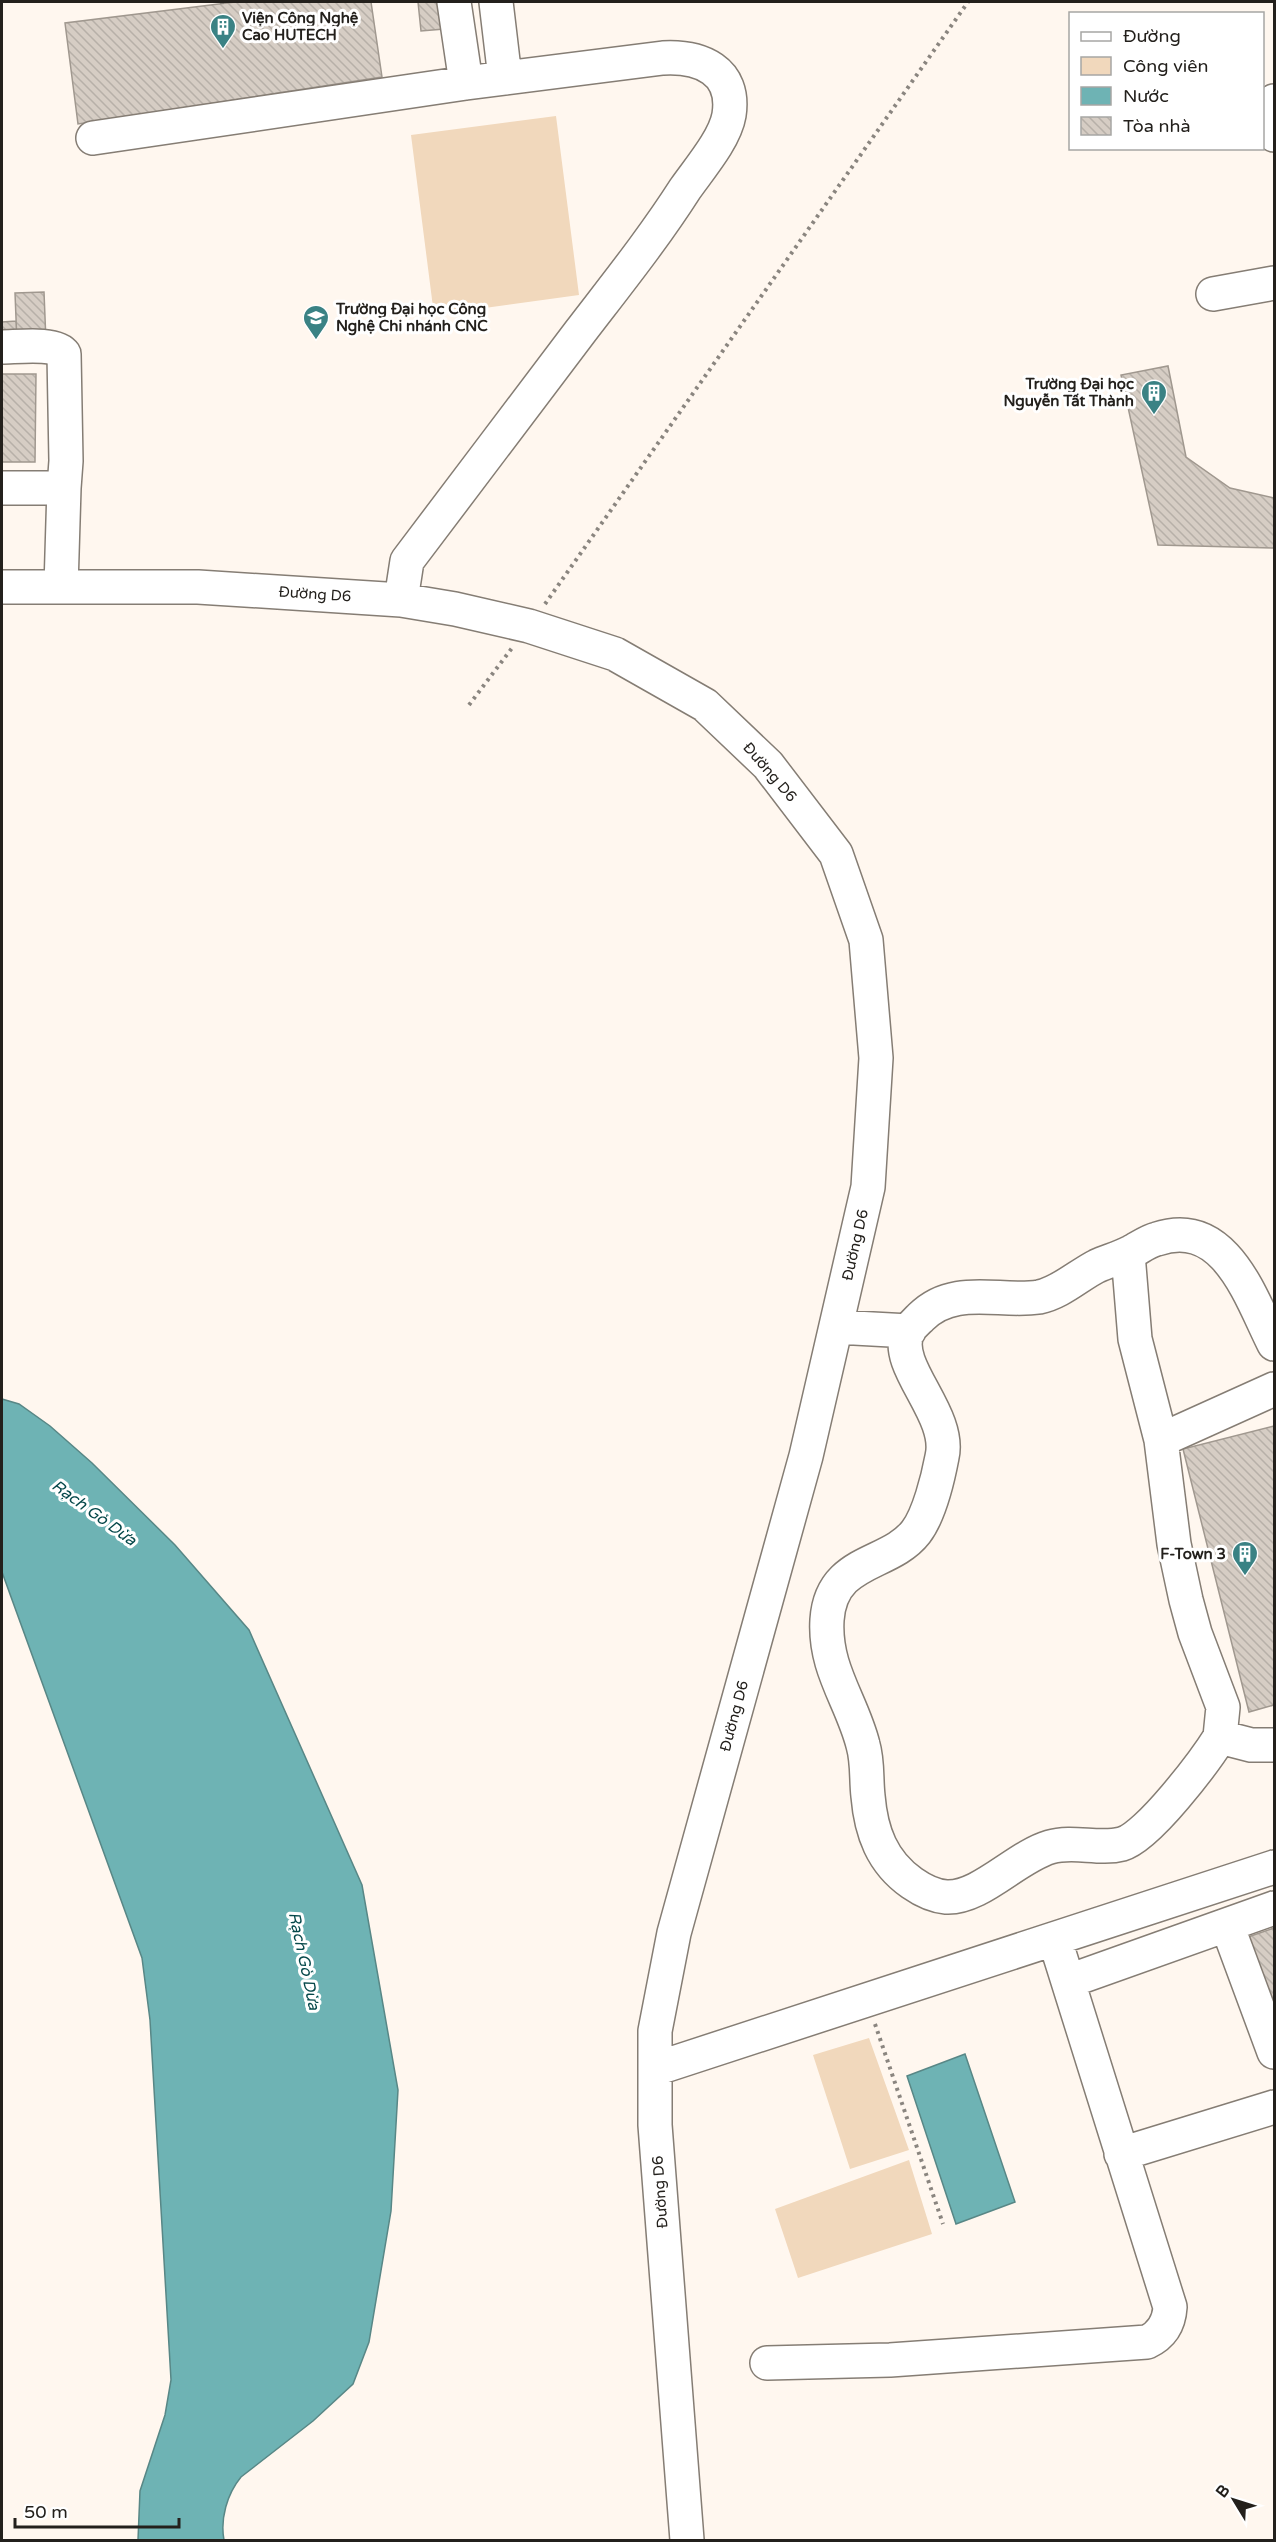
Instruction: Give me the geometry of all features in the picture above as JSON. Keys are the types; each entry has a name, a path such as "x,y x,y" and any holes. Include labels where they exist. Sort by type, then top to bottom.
{"street":[{"path":"454,2 466,83"},
{"path":"496,2 505,78"},
{"path":"93,138 466,83 682,57 709,66 720,75 730,100 726,129 668,216 407,561 401,600"},
{"path":"1275,101 1271,116 1275,135"},
{"path":"1213,294 1275,283"},
{"path":"2,347 51,347 60,349 64,354 66,461 61,587"},
{"path":"2,488 64,488"},
{"name":"Đường D6","path":"2,587 198,587 401,600 455,609 529,626 615,654 705,705 768,765 836,854 866,940 876,1058 868,1187 806,1456 674,1933 655,2031 655,2125 687,2541"},
{"path":"1128,1254 1135,1339 1161,1440 1174,1544 1195,1633 1223,1707 1220,1737 1154,1820 1135,1838 1125,1843 1059,1845 1047,1848 1020,1860 972,1891 944,1897 923,1890 888,1863 873,1831 863,1745 835,1677 827,1638 827,1617 838,1585 867,1562 899,1546 915,1534 923,1520 937,1478 945,1442 941,1426 908,1360 906,1343 909,1331 930,1309 955,1298 969,1296 1038,1297 1051,1293 1099,1266 1155,1239 1168,1236 1191,1238 1220,1250 1240,1274 1275,1344"},
{"path":"836,1327 909,1331"},
{"path":"1161,1440 1275,1389"},
{"path":"1220,1737 1251,1745 1275,1745"},
{"path":"655,2069 1275,1867"},
{"path":"1069,1981 1275,1908"},
{"path":"1227,1925 1275,2052"},
{"path":"767,2363 890,2360 1147,2342 1160,2334 1166,2325 1170,2307 1069,1981 1054,1940"},
{"path":"1121,2154 1275,2107"}],"path":[{"path":"469,705 529,626 968,2"},
{"path":"867,2000 943,2224"}],"green space":[{"path":"556,116 579,295 434,315 411,135"},
{"path":"869,2038 909,2150 850,2169 813,2055"},
{"path":"909,2160 932,2234 798,2278 775,2209"}],"water":[{"name":"Rạch Gò Dừa","path":"2,1399 19,1404 50,1426 92,1463 175,1545 249,1630 362,1885 398,2090 391,2211 369,2342 353,2384 313,2421 241,2477 226,2507 223,2524 224,2540 138,2540 140,2491 165,2415 171,2380 150,2020 142,1958 2,1572"},
{"path":"965,2054 1015,2202 956,2224 907,2076"}],"building":[{"name":"Viện Công Nghệ Cao HUTECH","path":"235,2 371,2 382,77 78,124 65,23"},
{"path":"418,2 441,2 444,29 421,31"},
{"path":"44,292 46,342 17,343 15,293"},
{"path":"16,321 17,343 2,344 2,322"},
{"name":"Trường Đại học Nguyễn Tất Thành","path":"1168,366 1186,457 1230,488 1274,498 1274,548 1158,545 1121,375"},
{"path":"2,374 36,374 35,462 2,462"},
{"name":"F-Town 3","path":"1274,1426 1274,1705 1249,1712 1183,1449"},
{"path":"1274,1928 1274,2013 1248,1937"}],"place":[{"name":"Viện Công Nghệ Cao HUTECH","path":"223,50"},
{"name":"Trường Đại học Công Nghệ Chi nhánh CNC","path":"316,341"},
{"name":"Trường Đại học Nguyễn Tất Thành","path":"1154,416"},
{"name":"F-Town 3","path":"1245,1577"}]}
